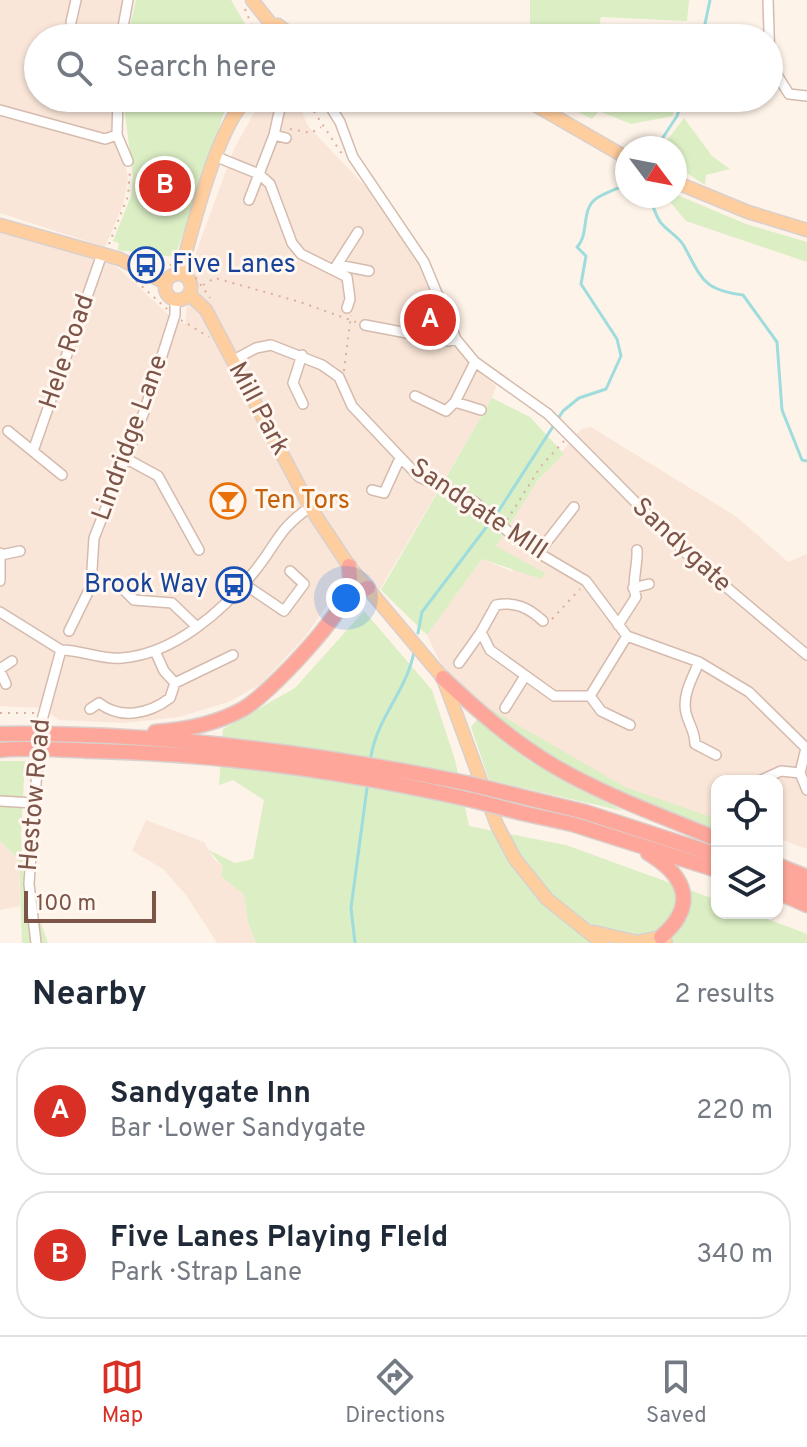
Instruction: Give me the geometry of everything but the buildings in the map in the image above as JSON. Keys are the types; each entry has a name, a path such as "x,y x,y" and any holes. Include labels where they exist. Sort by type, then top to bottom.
{"highway":[{"path":"348,594 349,566"},
{"path":"83,735 174,730 206,724 242,709 279,681 348,594 368,588"},
{"path":"443,678 476,708 552,765 600,790 711,836"},
{"path":"458,716 476,708"},
{"path":"0,734 83,735 281,750 466,783 585,812 711,853"},
{"path":"0,750 132,752 219,758 414,787 627,840 711,868"},
{"path":"627,840 672,868 683,890 678,916 663,940"},
{"path":"783,867 807,877"},
{"path":"783,880 807,890"},
{"path":"783,895 807,905"}],"main road":[{"path":"252,0 272,24"},
{"path":"269,19 276,24"},
{"path":"182,270 190,282 189,294 175,300 166,293 165,283 171,275 182,270 217,157 235,112"},
{"path":"547,112 615,151"},
{"path":"687,187 748,212 807,230"},
{"path":"1,226 120,259 165,283"},
{"name":"Mill Park","path":"189,294 206,310 310,507 349,566 443,678 497,825 515,859 547,899 602,943"},
{"path":"584,928 637,942 663,940"}],"street":[{"path":"71,22 76,0"},
{"path":"124,24 128,0"},
{"path":"768,0 769,24"},
{"path":"783,85 789,94 807,96"},
{"path":"0,110 105,139 117,135"},
{"path":"118,112 117,135 128,161"},
{"path":"249,200 274,135 279,112"},
{"path":"334,112 340,122"},
{"path":"338,112 340,122"},
{"name":"Sandygate","path":"340,122 353,157 424,262 456,339 475,362 548,414 687,554 807,655"},
{"path":"274,135 286,138"},
{"path":"217,157 259,174 270,184 292,243 301,254 336,266 369,271"},
{"path":"336,266 358,232"},
{"name":"Hele Road","path":"33,451 102,254"},
{"path":"336,266 347,277 349,284 347,308"},
{"name":"Lindridge Lane","path":"69,631 80,624 91,586 94,538 175,315 175,300"},
{"path":"365,325 449,341 456,339"},
{"path":"232,361 256,348 271,345 302,355 339,377"},
{"path":"302,355 293,383 303,404"},
{"path":"415,396 446,411 455,402 475,362"},
{"name":"Sandgate MIll","path":"339,377 352,406 419,477 464,495 538,553 565,565 586,581 627,636"},
{"path":"455,402 481,410"},
{"name":"Hele Road","path":"8,431 62,475"},
{"path":"125,458 149,468 158,476 199,550"},
{"path":"372,490 384,493 400,458"},
{"path":"0,612 61,650 121,659 155,651 197,627 244,584 278,533 310,507"},
{"path":"538,553 574,507"},
{"path":"618,625 636,597 633,588 638,570 637,550"},
{"path":"0,581 0,554 20,551"},
{"path":"244,584 284,611 304,584 290,571"},
{"path":"633,588 649,584"},
{"path":"124,590 134,600 172,603 197,627"},
{"path":"123,610 134,600"},
{"path":"459,663 496,605 509,602 534,612 543,621"},
{"path":"481,632 490,650 554,696 590,696"},
{"path":"590,696 627,636 699,662 749,692 806,744 800,773 807,790"},
{"name":"Hestow Road","path":"36,943 29,884 34,803 42,717 61,650"},
{"path":"155,651 164,671 175,683"},
{"path":"90,709 99,703 117,713 147,710 170,698 175,683 233,655"},
{"path":"6,684 0,670 12,661"},
{"path":"699,662 684,697 686,715 695,730 695,744 716,755"},
{"path":"505,708 525,676"},
{"path":"590,696 601,711 630,725"},
{"path":"773,775 781,771 800,773"},
{"path":"0,801 34,803"}],"path":[{"path":"240,0 251,24"},
{"path":"314,112 345,158 353,157"},
{"path":"286,138 289,129 311,133 322,126"},
{"path":"120,259 122,253 107,248 128,196 128,161"},
{"path":"182,270 190,267 206,291"},
{"path":"128,273 175,315 208,338 218,332"},
{"path":"203,285 215,278 365,325"},
{"path":"339,377 347,366 351,320"},
{"path":"501,525 567,432"},
{"path":"543,621 556,618 586,581"},
{"path":"0,713 42,717"}],"shaded area":[{"path":"0,0 125,0 121,24 24,24 24,112 116,112 128,179 123,205 105,247 0,213"},
{"path":"255,112 302,112 308,126 382,204 418,259 447,339 496,386 492,398 379,591 357,569 339,588 305,637 261,684 229,702 179,717 126,723 59,720 43,708 0,706 0,231 116,266 169,315 185,324 191,266 234,149"},
{"path":"591,427 737,517 788,562 807,554 807,849 783,840 783,775 711,775 711,817 625,787 560,751 475,700 442,667 427,635 482,559 513,572 510,555 496,546 534,486 581,429"},
{"path":"146,820 204,842 223,867 221,876 244,895 248,922 256,943 217,943 186,895 163,869 132,851"},
{"path":"0,841 19,860 20,906 0,910"}],"green space":[{"path":"136,0 231,0 245,24 130,24"},
{"path":"530,0 689,0 687,21 601,17 599,24 530,24"},
{"path":"125,112 224,112 175,257 118,250 119,243 113,241 131,196 133,177"},
{"path":"578,112 598,112 592,119"},
{"path":"601,112 673,112 673,116 631,124"},
{"path":"684,118 712,156 730,169 706,175 705,185 687,173 687,136 670,136"},
{"path":"687,199 746,224 807,242 807,262 686,221 675,208 687,208"},
{"path":"492,398 530,417 564,454 538,480 496,546 545,573 541,579 482,559 427,635 381,590"},
{"path":"364,611 432,690 455,760 469,826 566,845 711,898 711,919 767,919 807,934 807,943 256,943 248,922 244,895 221,876 223,867 209,850 235,863 253,859 264,800 233,780 219,785 223,729 295,688"},
{"path":"475,700 625,787 711,817 711,829 607,787 556,760"},
{"path":"477,720 531,762 623,811 489,780 471,727"},
{"path":"0,761 25,761 21,835 26,910 41,923 48,943 22,943 19,860 0,841"}],"waterway":[{"path":"705,24 710,0"},
{"path":"664,136 678,112"},
{"path":"496,515 563,411 579,398 606,389 621,356 617,339 581,284 586,256 577,247 592,203 615,189"},
{"path":"654,208 660,221 682,243 705,281 719,290 743,295 777,342 782,410 802,460 807,461"},
{"path":"418,633 422,612 491,521"},
{"path":"371,756 414,652"},
{"path":"355,943 351,908 367,788"}],"place":[{"name":"Five Lanes Playing FIeld","path":"165,186"},
{"name":"Five Lanes","path":"146,265"},
{"name":"Sandygate Inn","path":"430,320"},
{"name":"Ten Tors","path":"228,501"},
{"name":"Brook Way","path":"234,585"}]}
